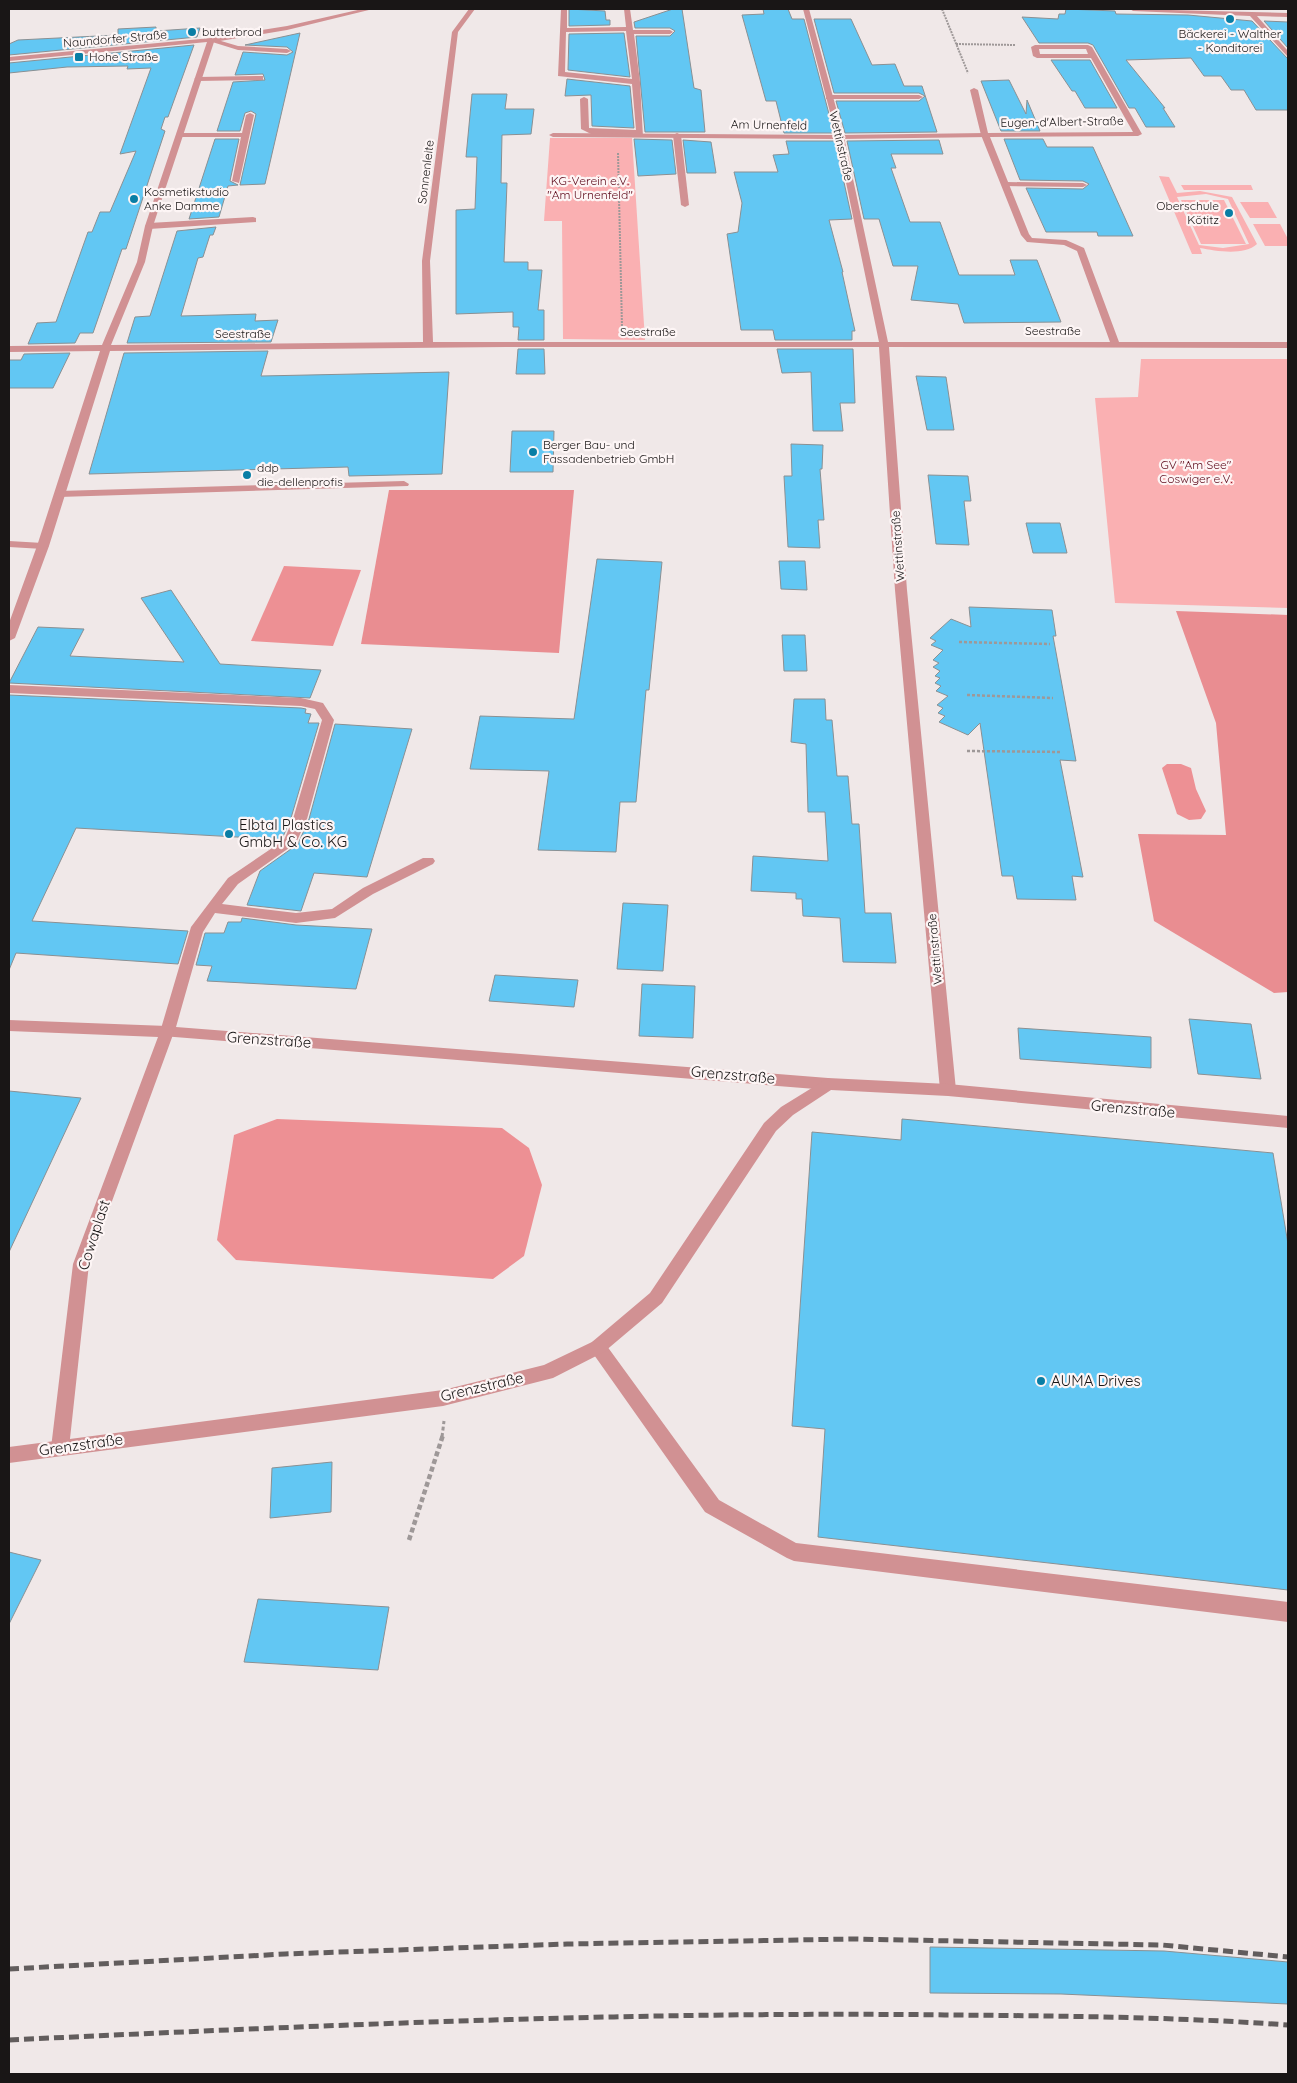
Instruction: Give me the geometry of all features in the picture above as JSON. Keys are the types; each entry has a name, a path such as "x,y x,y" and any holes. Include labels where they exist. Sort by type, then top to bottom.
{"street":[{"name":"Naundorfer Straße","path":"9,59 211,40 287,28 370,9"},
{"name":"Sonnenleite","path":"428,345 426,261 454,32 472,9"},
{"path":"564,9 561,74 636,82"},
{"path":"584,99 585,129 591,132 640,134 627,9"},
{"name":"Wettinstraße","path":"806,9 840,137 884,345 902,590 948,1090"},
{"path":"1133,9 1230,11 1253,15 1288,15"},
{"path":"1253,15 1288,55"},
{"path":"562,30 670,32"},
{"path":"9,638 44,546 106,347 141,262 149,226 181,135 211,40 238,48 287,51"},
{"name":"Eugen-d'Albert-Straße","path":"985,135 1138,134 1088,47 1035,47"},
{"path":"198,79 260,78"},
{"name":"Eugen-d'Albert-Straße","path":"974,90 985,135 1007,184 1025,235 1030,240 1066,244 1081,250 1115,343"},
{"path":"830,97 919,97"},
{"path":"236,181 250,115"},
{"name":"Am Urnenfeld","path":"553,135 640,134 840,137 985,135"},
{"path":"181,135 247,135"},
{"path":"677,136 685,205"},
{"path":"1007,184 1083,185"},
{"path":"149,226 253,220"},
{"name":"Seestraße","path":"9,350 106,347 428,345 1115,343 1288,345"},
{"path":"59,494 404,484"},
{"path":"9,544 44,546"},
{"name":"Cowaplast","path":"9,689 301,702 319,706 328,720 300,820 289,843 233,881 196,930 167,1032 81,1264 60,1448"},
{"path":"211,908 296,918 335,913 368,891 428,861"},
{"name":"Grenzstraße","path":"9,1025 167,1032 828,1084 948,1090 1288,1122"},
{"name":"Grenzstraße","path":"9,1455 443,1398 547,1372 598,1347 656,1298 770,1127 787,1111 828,1084"},
{"path":"598,1347 712,1506 794,1552 1288,1612"}],"path":[{"path":"942,9 974,90"},
{"path":"956,44 1023,45 1035,47"},
{"path":"618,150 622,345"},
{"path":"959,642 1050,644"},
{"path":"967,695 1053,698"},
{"path":"968,751 1062,752"},
{"path":"409,1540 444,1431 443,1398"}],"green space":[{"name":"KG-Verein e.V. \"Am Urnenfeld\"","path":"550,138 632,138 645,340 563,339 562,221 544,221"},
{"path":"1159,176 1169,177 1177,193 1200,191 1232,197 1257,244 1251,248 1237,251 1200,248 1202,254 1192,254","holes":["1206,194 1228,199 1249,244 1223,248 1199,245 1177,197"]},
{"path":"1181,185 1251,185 1253,190 1184,190"},
{"path":"1181,200 1224,200 1246,244 1201,244"},
{"path":"1240,202 1268,202 1277,218 1250,218"},
{"path":"1253,224 1280,224 1288,239 1288,246 1265,246"},
{"name":"GV \"Am See\" Coswiger e.V.","path":"1141,359 1288,359 1288,608 1115,603 1095,398 1138,397"}],"shaded area":[{"path":"389,490 574,490 559,653 361,644"},
{"path":"284,566 361,570 333,646 251,641"},
{"path":"1176,611 1288,615 1288,992 1274,993 1154,921 1138,834 1226,835 1216,723"},
{"path":"1167,764 1181,764 1191,768 1196,789 1206,811 1201,819 1189,820 1177,814 1162,768"},
{"path":"277,1119 502,1128 529,1148 542,1185 524,1256 493,1279 236,1260 217,1240 234,1135"}],"building":[{"path":"569,9 605,11 606,20 610,20 610,25 569,26"},
{"path":"673,9 682,9 694,88 701,90 705,132 645,132 636,36 670,36 675,31 670,28 635,28 634,22"},
{"path":"763,9 788,9 792,19 804,19 834,133 784,133 776,101 766,101 742,15 764,14"},
{"path":"1066,9 1115,11 1116,14 1188,15 1252,21 1288,59 1288,110 1256,110 1244,90 1231,90 1221,76 1204,76 1191,58 1126,60 1165,108 1163,108 1175,127 1146,127 1135,108 1129,108 1093,45 1088,43 1039,43 1022,17 1058,19 1059,14 1065,14"},
{"path":"814,19 851,19 872,65 895,64 904,86 922,86 937,132 845,133 836,101 919,101 925,96 919,93 834,93"},
{"path":"1264,21 1288,22 1288,48"},
{"path":"156,27 156,31 200,28 197,37 9,55 9,44 18,40 118,35 118,29"},
{"path":"300,33 265,184 240,185 256,114 251,111 245,113 240,131 217,131 233,82 265,80 263,74 235,75 243,52 287,55 293,52 287,47 245,45"},
{"path":"624,33 630,77 568,70 569,34"},
{"path":"194,45 168,117 165,117 161,129 165,131 126,249 122,249 93,333 80,333 75,343 28,344 37,323 56,322 88,232 92,232 100,212 110,212 136,151 120,154 151,68 127,69 128,66 67,67 9,73 9,63"},
{"path":"1051,60 1090,60 1117,108 1085,108 1075,91 1072,91"},
{"path":"567,79 630,86 634,128 592,126 591,95 565,96"},
{"path":"1009,80 1026,114 1027,100 1040,131 1001,131 981,81"},
{"path":"472,94 507,94 505,109 534,109 531,134 502,135 501,183 507,183 504,262 528,262 528,270 542,270 538,310 544,310 544,340 518,340 519,327 513,327 513,312 456,314 456,210 475,209 477,157 466,157"},
{"path":"215,139 239,139 230,181 238,185 228,186 219,217 189,219"},
{"path":"634,139 672,140 676,174 638,176"},
{"path":"1004,139 1043,139 1047,147 1093,147 1133,236 1098,236 1097,232 1046,232 1026,188 1083,189 1089,184 1083,181 1020,180"},
{"path":"683,140 711,142 716,173 687,173"},
{"path":"939,140 943,154 891,154 896,168 891,168 910,222 940,222 959,275 1015,275 1010,260 1037,260 1061,322 964,323 958,304 911,300 918,266 893,266 879,219 864,219 847,141"},
{"path":"786,141 835,141 852,219 829,220 843,272 855,331 852,331 852,340 775,340 773,330 741,330 727,234 738,232 742,203 734,172 778,172 773,155 789,154"},
{"path":"216,227 213,235 210,235 203,257 198,258 181,316 256,314 255,321 278,320 271,342 127,343 135,317 150,316 177,231"},
{"path":"518,349 544,349 545,374 516,374"},
{"path":"777,349 853,349 855,403 840,403 843,431 813,431 811,372 782,373"},
{"path":"268,351 261,376 449,372 442,474 349,476 348,467 89,474 124,353"},
{"path":"70,353 53,388 9,388 9,360 21,360 24,354"},
{"path":"916,376 946,377 954,430 927,430"},
{"name":"Berger Bau- und Fassadenbetrieb GmbH","path":"512,431 554,431 553,472 510,472"},
{"path":"791,444 823,445 822,469 820,469 824,520 818,520 820,548 788,547 784,476 792,476"},
{"path":"928,475 968,476 971,501 964,501 969,545 936,544"},
{"path":"1026,523 1060,523 1067,553 1033,553"},
{"path":"597,559 662,562 649,690 646,690 636,802 620,802 616,852 538,850 549,771 470,769 480,716 574,719"},
{"path":"779,561 805,561 807,590 781,589"},
{"path":"171,590 220,664 321,670 310,698 9,683 38,627 84,629 70,656 184,662 141,598"},
{"path":"969,607 1052,610 1056,636 1053,636 1076,761 1060,760 1083,877 1072,876 1076,900 1017,899 1013,876 1002,876 980,723 968,735 939,722 945,716 938,713 943,708 937,705 948,696 936,691 941,686 935,683 940,678 935,676 940,671 933,667 939,663 933,660 943,650 931,645 936,641 930,638 951,619 971,627"},
{"path":"782,635 805,635 807,671 784,671"},
{"name":"Elbtal Plastics GmbH & Co. KG","path":"9,695 301,708 306,709 305,713 311,714 308,723 319,723 291,818 282,839 268,849 272,839 76,828 32,921 188,931 178,964 16,953 9,970"},
{"path":"794,699 825,699 826,720 832,720 837,776 848,776 852,824 859,824 865,913 891,913 896,963 843,962 840,918 803,916 802,899 796,899 796,893 751,891 753,856 828,861 825,812 808,812 806,744 791,742"},
{"path":"335,724 412,729 367,877 314,873 301,911 247,905 260,871 298,844 309,819"},
{"path":"623,903 668,905 663,971 617,969"},
{"path":"242,918 296,925 372,929 356,989 207,981 212,966 196,965 205,933 224,933 228,922 241,922"},
{"path":"495,975 578,980 574,1007 489,1001"},
{"path":"642,984 695,986 693,1038 639,1036"},
{"path":"1189,1019 1251,1024 1261,1079 1198,1074"},
{"path":"1018,1028 1151,1037 1151,1068 1020,1059"},
{"path":"9,1091 81,1098 9,1252"},
{"name":"AUMA Drives","path":"902,1119 1273,1153 1288,1244 1288,1590 818,1537 825,1429 792,1426 812,1132 901,1140"},
{"path":"332,1462 331,1512 270,1518 272,1468"},
{"path":"9,1552 41,1560 9,1624"},
{"path":"258,1599 389,1607 378,1670 244,1662"},
{"path":"930,1947 1164,1951 1288,1962 1288,2004 1061,1994 930,1993"}],"railway":[{"path":"9,1969 285,1954 567,1944 853,1939 1162,1945 1288,1957"},
{"path":"9,2040 363,2024 718,2015 1079,2016 1288,2025"}],"place":[{"name":"Bäckerei - Walther - Konditorei","path":"1230,19"},
{"name":"butterbrod","path":"192,32"},
{"name":"Hohe Straße","path":"79,57"},
{"name":"Kosmetikstudio Anke Damme","path":"134,199"},
{"name":"Oberschule Kötitz","path":"1229,213"},
{"name":"Berger Bau- und Fassadenbetrieb GmbH","path":"533,452"},
{"name":"ddp die-dellenprofis","path":"247,475"},
{"name":"Elbtal Plastics GmbH & Co. KG","path":"229,834"},
{"name":"AUMA Drives","path":"1041,1381"}]}
